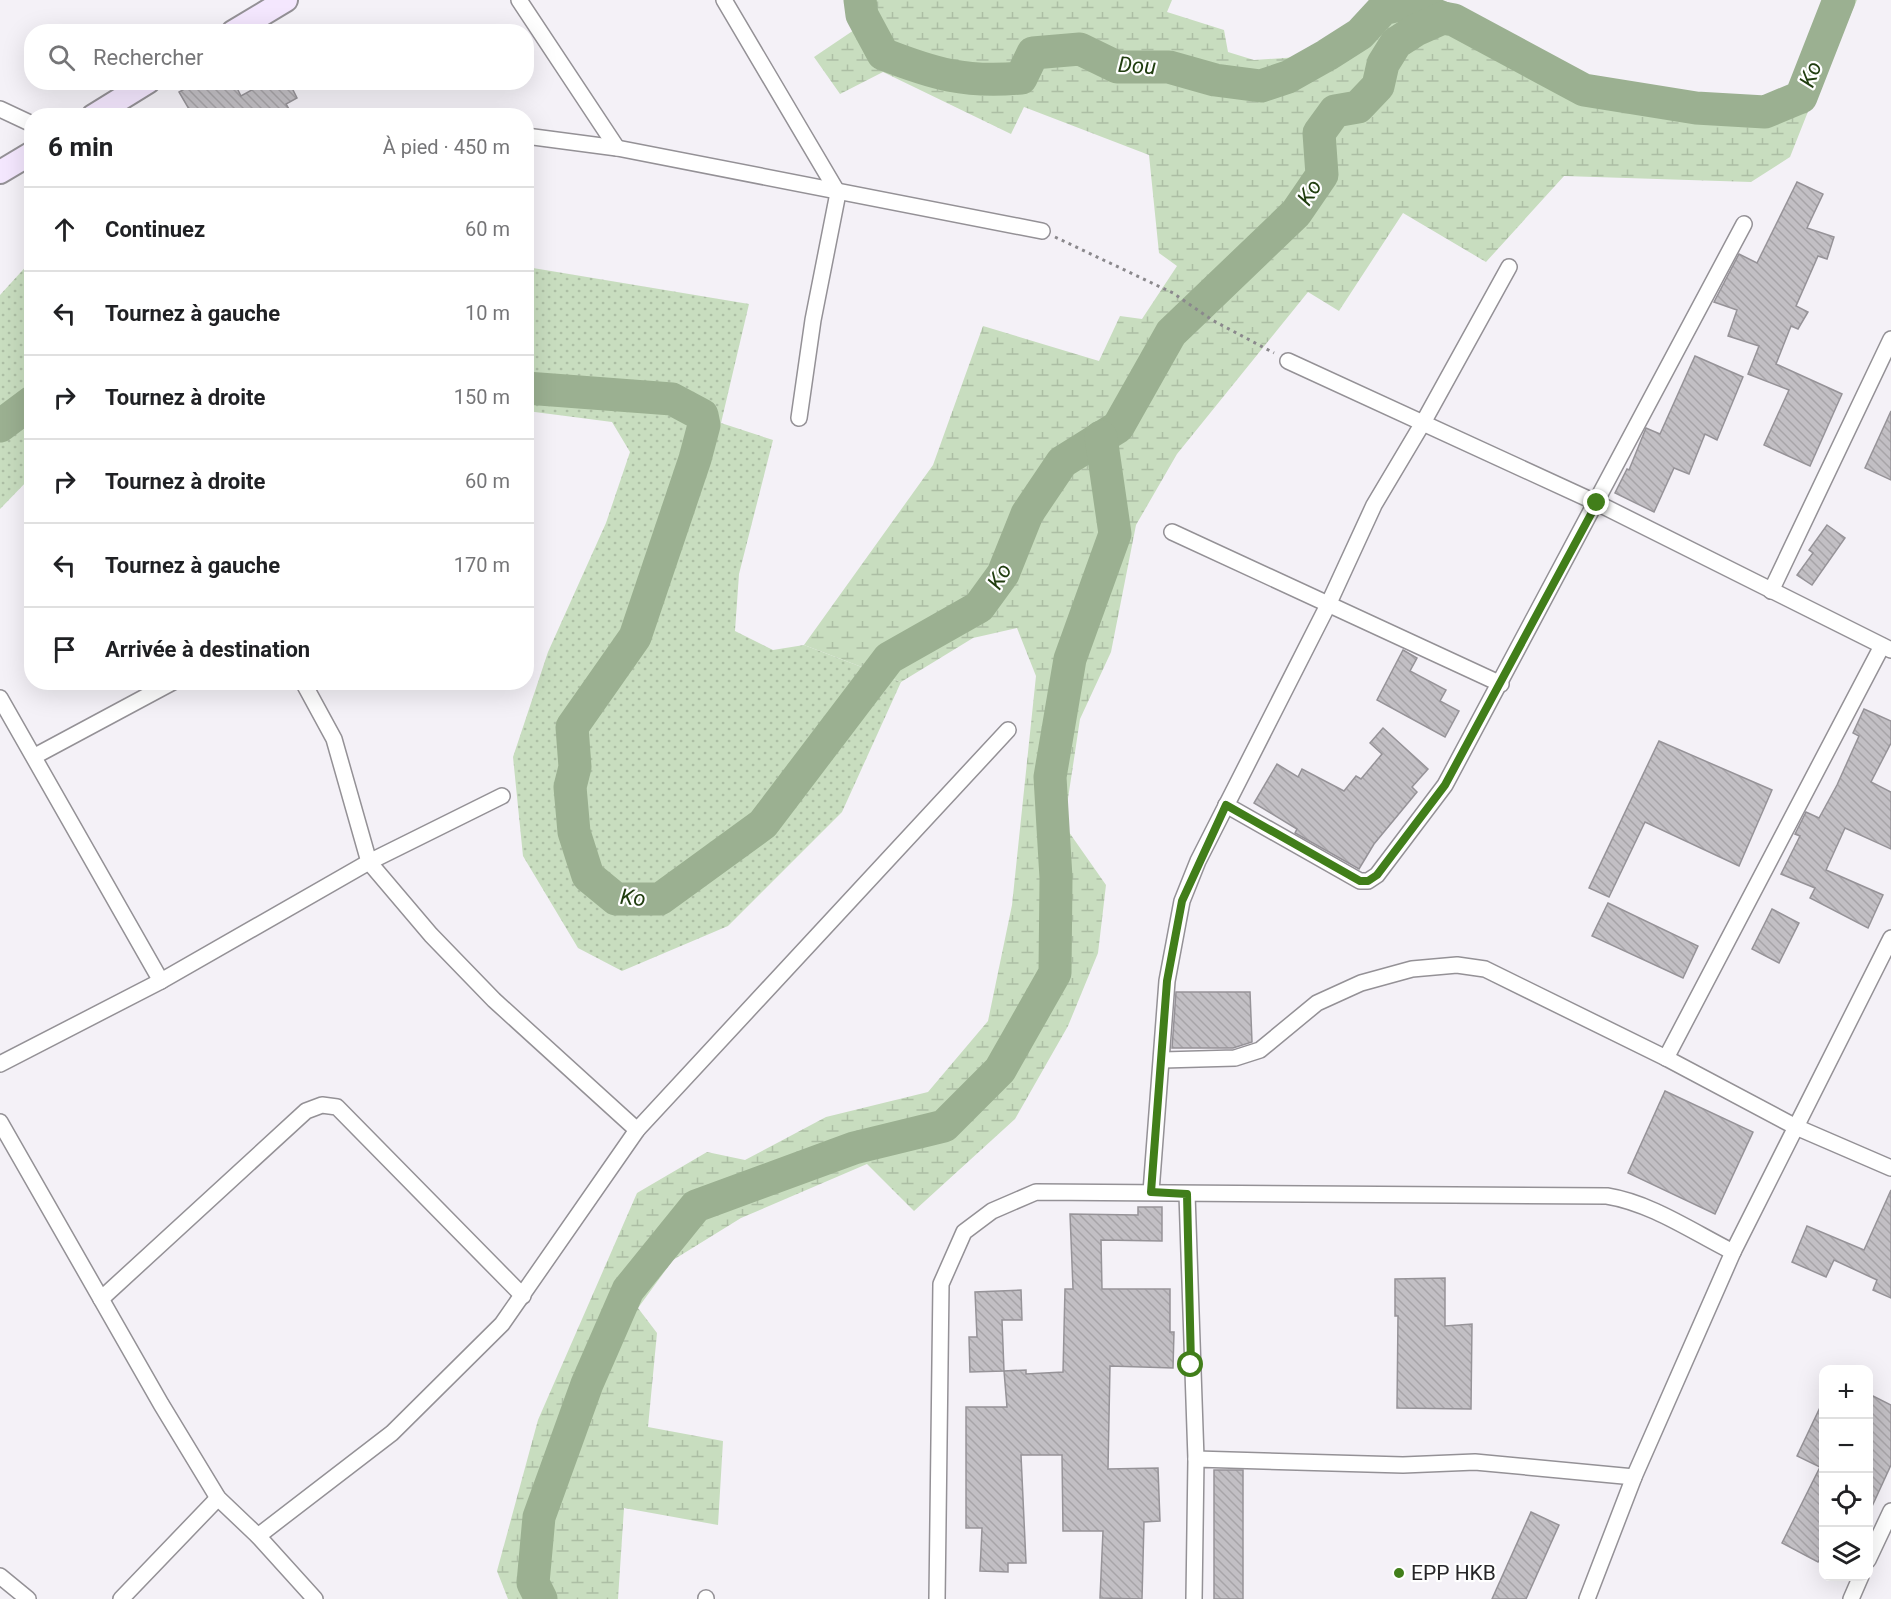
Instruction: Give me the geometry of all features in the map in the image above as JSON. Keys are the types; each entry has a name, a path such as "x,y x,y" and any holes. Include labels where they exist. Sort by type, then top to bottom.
{"main road":[{"path":"246,24 286,0"},
{"path":"106,108 135,90"},
{"path":"0,172 24,158"}],"street":[{"path":"519,0 617,148"},
{"path":"724,0 838,193 813,320 799,418"},
{"path":"0,109 24,120"},
{"path":"534,137 617,148 838,193 1042,231"},
{"path":"1226,805 1360,881 1368,881 1377,875 1445,785 1501,684 1744,224"},
{"path":"1151,1192 1163,1060 1167,981 1182,901 1226,805 1328,605 1374,505 1424,421 1509,267"},
{"path":"1771,591 1891,339"},
{"path":"1288,361 1424,421 1597,503 1887,648 1666,1058"},
{"path":"1172,532 1501,684"},
{"path":"35,756 158,690"},
{"path":"307,690 334,739 369,862 431,935 494,1000 637,1130"},
{"path":"0,698 161,981"},
{"path":"258,1536 392,1432 502,1324 637,1130 1008,730"},
{"path":"0,1064 161,981 369,862 502,796"},
{"path":"1587,1599 1634,1477 1733,1252 1891,938"},
{"path":"1163,1060 1235,1058 1260,1050 1317,1003 1360,982 1412,969 1457,965 1485,969 1666,1058 1796,1127 1891,1168"},
{"path":"102,1299 306,1111 322,1105 337,1107 523,1296"},
{"path":"0,1122 218,1498 258,1536 315,1599"},
{"path":"937,1599 941,1284 964,1232 992,1211 1036,1192 1607,1197 1626,1199 1733,1252"},
{"path":"1187,1194 1196,1459 1194,1599"},
{"path":"1196,1459 1403,1466 1475,1462 1634,1477"},
{"path":"121,1599 218,1498"},
{"path":"1873,1551 1891,1511"},
{"path":"0,1576 28,1599"},
{"path":"1851,1599 1859,1581"}],"path":[{"path":"1042,231 1173,293 1212,320 1288,361"}],"green space":[{"path":"850,0 1172,0 1167,12 1224,30 1228,52 1254,60 1327,55 1360,34 1383,9 1407,3 1443,18 1454,20 1584,90 1696,108 1765,112 1801,97 1811,104 1790,157 1751,182 1564,176 1486,262 1403,213 1339,311 1308,292 1177,454 1136,525 1111,652 1080,719 1064,825 1106,885 1098,953 1068,1026 1015,1119 914,1211 867,1164 741,1218 673,1260 638,1308 657,1333 648,1427 723,1441 718,1525 624,1508 618,1599 508,1599 497,1571 538,1420 637,1193 707,1152 745,1160 826,1117 928,1092 988,1021 1012,905 1036,676 1017,628 973,638 901,682 804,645 933,465 983,326 1099,361 1120,316 1142,319 1177,266 1159,253 1149,155 1024,107 1011,134 883,72 840,94 814,57 857,28"},
{"path":"1839,0 1857,0 1811,104 1801,97"},
{"path":"534,268 749,304 721,423 773,440 739,574 735,631 773,650 804,645 901,682 842,812 728,926 622,971 578,948 523,856 513,757 548,652 606,523 630,452 612,422 534,412"},
{"path":"24,269 24,484 0,509 0,295"}],"building":[{"path":"183,90 238,90 241,96 252,90 293,90 297,98 286,104 288,108 188,108 179,92"},
{"path":"1797,182 1823,194 1807,228 1834,237 1827,259 1818,256 1796,306 1808,312 1798,329 1791,326 1776,364 1842,394 1810,466 1764,445 1789,390 1748,374 1759,346 1728,336 1737,310 1714,302 1739,254 1757,263"},
{"path":"1695,356 1743,377 1717,440 1705,434 1689,474 1674,468 1654,512 1615,493 1627,469 1629,470 1646,428 1660,434"},
{"path":"1891,411 1891,480 1865,468"},
{"path":"1827,525 1845,538 1812,585 1797,575 1813,553 1809,550"},
{"path":"1403,650 1417,658 1410,671 1446,690 1440,701 1459,711 1445,737 1377,700"},
{"path":"1864,709 1891,721 1891,743 1871,782 1891,792 1891,849 1845,828 1826,870 1883,895 1868,928 1810,898 1815,888 1781,874 1800,836 1795,834 1806,812 1819,818 1837,785 1859,736 1853,733"},
{"path":"1383,728 1428,769 1412,787 1417,792 1374,844 1359,869 1295,833 1297,829 1254,803 1277,764 1298,777 1302,769 1344,791 1356,776 1361,779 1382,754 1370,743"},
{"path":"1659,741 1772,790 1739,866 1645,822 1609,897 1589,888"},
{"path":"1608,903 1698,946 1683,978 1592,936"},
{"path":"1772,909 1799,923 1779,963 1752,949"},
{"path":"1176,992 1250,992 1252,1042 1233,1048 1172,1048"},
{"path":"1665,1091 1753,1132 1715,1214 1628,1173"},
{"path":"1891,1190 1891,1298 1873,1290 1877,1280 1834,1260 1826,1277 1792,1262 1807,1226 1864,1250"},
{"path":"1138,1207 1162,1207 1162,1241 1101,1240 1102,1289 1170,1289 1170,1332 1174,1332 1173,1368 1110,1366 1108,1469 1158,1468 1160,1521 1144,1522 1142,1599 1100,1598 1103,1531 1063,1531 1062,1455 1021,1455 1026,1563 1008,1563 1008,1572 980,1571 982,1528 966,1528 966,1407 1007,1407 1004,1371 1026,1370 1026,1374 1063,1372 1065,1289 1073,1289 1070,1214 1138,1215"},
{"path":"1445,1278 1445,1326 1472,1324 1471,1409 1397,1408 1398,1316 1395,1316 1395,1279"},
{"path":"1021,1290 1022,1320 1002,1320 1004,1371 970,1372 969,1337 977,1337 975,1292"},
{"path":"1873,1396 1891,1405 1891,1465 1873,1504"},
{"path":"1819,1410 1819,1467 1797,1456"},
{"path":"1819,1469 1819,1560 1818,1562 1782,1543"},
{"path":"1214,1470 1243,1470 1243,1599 1214,1599"},
{"path":"1531,1512 1559,1525 1526,1599 1492,1599"}],"waterway":[{"name":"Dou","path":"860,0 862,15 883,54 934,72 983,79 1021,78 1033,53 1080,49 1117,67 1169,67 1215,80 1261,86 1288,77 1327,55 1360,34 1383,9 1407,3 1443,18"},
{"name":"Ko","path":"534,389 672,399 702,415 704,425 695,459 635,637 572,727 575,767 570,787 574,832 588,876 616,899 660,899 763,824 889,658 979,607 1003,574 1027,514 1062,462 1118,427 1171,333 1296,213 1322,175 1319,133 1335,111 1358,107 1378,86 1383,64 1396,43 1416,30 1443,18 1454,20 1584,90 1696,108 1765,112 1801,97 1839,0"},
{"name":"Ko","path":"0,426 24,408"},
{"path":"541,1599 533,1583 539,1517 587,1384 628,1290 696,1206 854,1148 944,1126 1000,1070 1055,973 1056,878 1050,777 1070,659 1115,534 1101,437"}],"place":[{"name":"EPP HKB","path":"1399,1573"}],"route":[{"path":"1191,1365 1187,1194 1151,1192 1163,1060 1167,981 1182,901 1198,861 1226,805 1360,881 1368,881 1377,875 1445,785 1597,503"}]}
